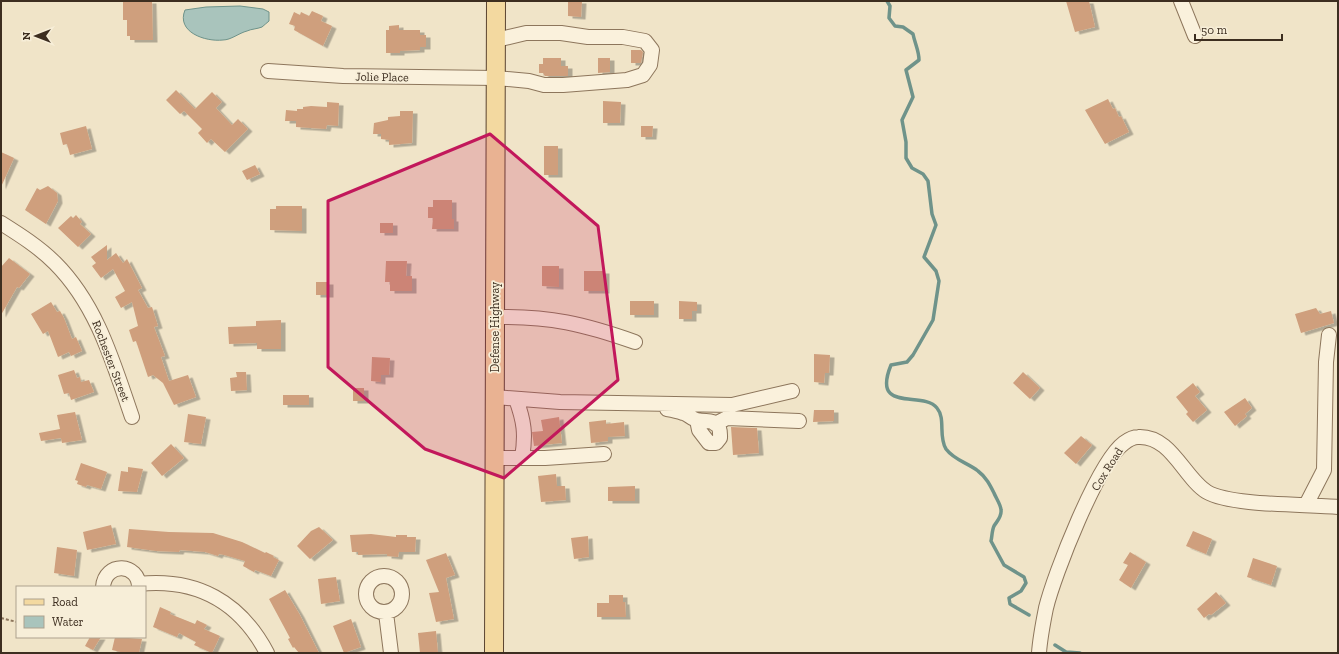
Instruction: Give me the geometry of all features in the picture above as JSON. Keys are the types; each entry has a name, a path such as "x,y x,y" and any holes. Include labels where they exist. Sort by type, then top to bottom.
{"main road":[{"name":"Defense Highway","path":"494,653 496,1"}],"street":[{"path":"1181,1 1195,36"},
{"name":"Jolie Place","path":"268,71 351,76 496,78 529,81 544,85 627,80 643,75 650,65 652,50 645,41 623,37 588,37 560,33 526,33 496,40"},
{"name":"Rochester Street","path":"1,223 29,241 55,263 84,300 107,344 132,418"},
{"path":"495,317 563,320 635,342"},
{"path":"1306,505 1324,470 1326,362 1329,335"},
{"path":"495,397 560,402 732,405 792,392"},
{"path":"516,399 524,421 525,434 522,458"},
{"path":"650,404 683,413 698,420 709,420 715,424 720,431 720,438 716,443 709,443 699,430 698,420"},
{"path":"715,424 727,418 799,421"},
{"name":"Cox Road","path":"1039,653 1046,607 1062,559 1095,488 1115,454 1129,440 1143,438 1160,443 1200,487 1221,498 1338,507"},
{"path":"495,458 604,454"},
{"path":"103,586 104,580 108,574 118,568 130,570 137,576 139,585 174,583 194,588 214,596 232,608 249,625 267,653"},
{"path":"386,612 391,653"}],"path":[{"path":"1,618 16,622"}],"highlighted area":[{"path":"490,134 598,226 618,380 504,478 425,449 328,367 328,201"}],"water":[{"path":"240,6 263,9 269,12 269,21 262,27 249,30 229,39 216,40 201,37 188,30 183,18 185,10 206,7"}],"building":[{"path":"123,1 152,1 153,40 130,40 130,36 127,36 127,20 123,20"},
{"path":"568,1 582,1 581,17 568,16"},
{"path":"1066,1 1089,1 1095,27 1075,32"},
{"path":"312,11 323,16 321,21 332,26 323,46 294,30 295,26 289,24 294,12 300,15 301,12 309,16"},
{"path":"399,25 399,30 420,30 420,35 426,35 426,47 420,47 420,50 400,51 400,53 386,53 386,30 389,30 389,26"},
{"path":"631,50 641,50 643,52 641,63 631,63"},
{"path":"543,58 561,58 561,66 568,66 568,76 545,76 543,73 539,73 539,64 543,64"},
{"path":"598,58 610,58 610,72 598,73"},
{"path":"176,90 195,109 212,92 222,102 216,108 232,125 238,119 248,129 225,152 211,139 207,143 198,133 202,129 184,111 180,114 166,100"},
{"path":"1108,99 1113,109 1115,108 1119,117 1121,116 1129,132 1105,144 1085,110"},
{"path":"603,101 621,102 620,123 603,123"},
{"path":"327,102 339,103 338,126 327,125 326,129 296,127 296,121 285,121 286,110 297,111 297,109 303,109 303,107 311,106 327,107"},
{"path":"400,111 413,111 412,143 389,145 389,140 381,139 381,134 373,134 374,123 388,120 388,117 400,116"},
{"path":"86,126 92,149 70,155 67,144 63,145 60,133"},
{"path":"641,126 653,126 652,137 641,137"},
{"path":"544,146 558,146 558,175 544,175"},
{"path":"1,152 14,158 1,187"},
{"path":"255,165 260,174 247,180 242,171"},
{"path":"48,186 57,193 58,201 46,224 25,210 37,188 40,190"},
{"path":"433,200 452,200 452,219 454,219 454,229 432,229 433,218 428,218 428,207 433,207"},
{"path":"276,206 302,206 302,231 270,230 270,209 276,209"},
{"path":"76,215 82,222 80,224 91,234 78,247 58,228 71,216 73,218"},
{"path":"380,223 393,223 393,233 380,233"},
{"path":"107,245 107,260 116,253 123,263 127,259 142,288 138,290 148,308 152,307 158,326 154,327 165,356 161,357 169,381 188,375 196,397 174,405 163,383 153,375 148,377 136,341 133,342 129,330 138,326 132,302 121,308 115,297 125,291 113,269 101,278 92,266 96,263 91,257"},
{"path":"9,258 30,274 19,288 17,287 1,315 1,267"},
{"path":"386,261 407,261 406,276 412,276 412,291 390,291 390,282 385,282"},
{"path":"542,266 559,266 559,287 542,286"},
{"path":"584,271 605,271 605,291 584,291"},
{"path":"316,282 329,282 329,295 316,295"},
{"path":"630,301 654,301 654,315 630,315"},
{"path":"679,301 697,302 697,311 692,311 692,319 679,319"},
{"path":"51,302 57,312 60,311 72,339 76,337 82,351 71,356 69,352 58,357 48,331 43,334 31,314"},
{"path":"1316,308 1320,314 1331,311 1334,323 1301,333 1295,314"},
{"path":"281,320 281,349 257,349 257,343 229,344 228,327 256,326 256,321"},
{"path":"814,354 830,355 829,373 825,373 824,383 814,382"},
{"path":"372,357 390,358 389,375 381,375 381,382 371,381"},
{"path":"74,370 77,378 80,377 81,382 89,380 94,392 71,400 69,393 64,394 58,375"},
{"path":"236,372 246,372 247,390 231,391 230,378 237,377"},
{"path":"1023,372 1040,388 1030,399 1013,383"},
{"path":"1193,383 1200,392 1195,396 1207,410 1193,422 1186,414 1188,412 1176,397"},
{"path":"353,388 364,388 364,401 353,401"},
{"path":"283,395 309,395 309,405 283,405"},
{"path":"1245,398 1252,408 1245,414 1247,416 1235,426 1224,412"},
{"path":"814,410 834,410 834,421 813,422"},
{"path":"75,412 82,440 62,443 61,438 41,441 39,433 60,429 57,415"},
{"path":"188,414 206,417 201,444 184,442"},
{"path":"559,417 562,443 534,446 532,432 543,431 541,420"},
{"path":"606,420 606,424 624,422 625,436 608,437 608,441 591,443 589,422"},
{"path":"731,427 757,428 759,453 733,455"},
{"path":"1081,436 1092,445 1076,464 1064,453"},
{"path":"171,444 184,458 162,476 151,463"},
{"path":"81,463 107,472 101,489 77,484 78,481 75,480"},
{"path":"128,467 143,469 137,492 118,491 121,471 128,472"},
{"path":"556,474 557,486 565,486 566,500 541,502 538,476"},
{"path":"635,486 635,501 608,501 608,487"},
{"path":"111,525 116,544 87,550 83,532"},
{"path":"319,527 333,540 310,559 297,546 311,531"},
{"path":"129,529 213,533 242,542 265,553 266,552 279,560 271,576 255,570 254,572 243,566 245,561 224,555 219,554 218,556 205,552 180,550 179,552 156,551 127,547"},
{"path":"1193,531 1212,539 1206,554 1186,546"},
{"path":"371,534 396,537 396,535 407,535 407,537 416,537 415,552 399,552 398,557 387,556 387,554 358,555 358,552 352,552 350,535"},
{"path":"588,536 589,557 574,559 571,538"},
{"path":"57,547 77,550 74,576 54,573"},
{"path":"1130,552 1146,562 1131,588 1119,580 1128,565 1123,563"},
{"path":"446,553 455,575 446,578 454,619 436,622 429,593 439,592 426,560"},
{"path":"1253,558 1277,566 1271,585 1247,577"},
{"path":"336,577 340,601 321,604 318,579"},
{"path":"285,590 300,615 319,653 299,653 294,647 293,648 288,639 290,638 269,599"},
{"path":"1216,592 1226,603 1211,615 1209,614 1204,618 1197,609"},
{"path":"609,595 623,595 626,617 597,617 597,603 609,603"},
{"path":"160,607 171,612 170,614 195,624 197,620 207,625 204,629 220,636 212,653 194,645 196,642 179,633 177,637 153,627"},
{"path":"351,619 361,647 344,653 333,626"},
{"path":"436,631 438,653 420,653 418,633"},
{"path":"89,638 100,638 93,650 85,646"},
{"path":"115,638 142,639 139,653 125,653 112,650"}],"waterway":[{"path":"887,1 890,6 889,18 895,26 903,27 913,34 918,54 919,60 906,70 913,97 902,120 906,142 906,158 912,168 923,174 928,181 932,214 936,225 924,257 936,271 939,281 933,320 913,355 907,362 891,365 887,380 888,390 893,395 901,398 930,403 937,408 940,412 942,439 946,449 957,459 978,471 988,481 1001,510 1000,517 993,528 991,541 1004,565 1024,577 1026,583 1021,591 1009,598 1010,604 1029,615"},
{"path":"1055,645 1066,652 1080,653"}]}
